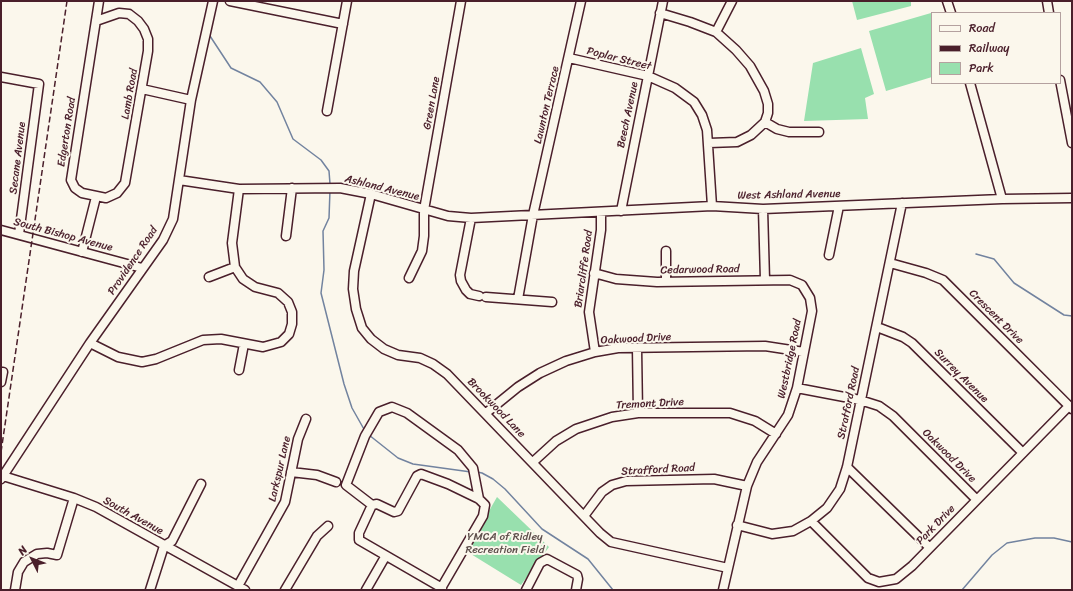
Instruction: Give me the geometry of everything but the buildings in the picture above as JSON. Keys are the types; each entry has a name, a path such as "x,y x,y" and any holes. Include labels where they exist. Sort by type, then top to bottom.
{"street":[{"name":"Edgerton Road","path":"96,197 82,193 75,188 71,180 71,172 99,1"},
{"name":"Providence Road","path":"2,478 90,343 163,240 173,219 191,100 213,1"},
{"path":"230,1 343,24"},
{"path":"327,111 347,1"},
{"name":"Green Lane","path":"409,278 422,251 424,236 424,210 461,1"},
{"name":"Lawnton Terrace","path":"518,299 533,214 581,1"},
{"name":"Beech Avenue","path":"621,210 625,184 663,1"},
{"path":"716,32 732,1"},
{"path":"947,1 951,12"},
{"path":"1047,1 1049,12"},
{"name":"Lamb Road","path":"96,21 119,13 129,14 138,20 148,39 148,51 126,183 117,193 106,198 96,197"},
{"path":"660,13 716,32 736,50 750,66 764,91 768,104 765,122 751,135 737,142 709,143"},
{"name":"Poplar Street","path":"569,58 648,76 675,88 694,102 705,122 709,143 712,206"},
{"name":"Secane Avenue","path":"1,77 39,84 19,234"},
{"path":"970,84 1002,199"},
{"path":"1061,84 1072,143"},
{"path":"142,90 191,100"},
{"path":"765,122 789,132 819,132"},
{"name":"Ashland Avenue","path":"179,180 239,189 340,188 371,194 448,216 471,218 507,215"},
{"path":"286,236 292,188"},
{"path":"90,343 118,357 142,362 156,359 204,340 221,339 263,347 281,342 289,334 292,324 292,312 288,302 278,294 255,287 243,279 235,267 232,243 239,189"},
{"name":"Brookwood Lane","path":"371,194 354,271 353,289 356,309 362,328 371,339 384,349 398,355 420,358 433,364 448,374 605,538 616,544 728,568"},
{"path":"82,252 96,197"},
{"name":"West Ashland Avenue","path":"507,215 712,206 763,209 1002,199 1072,198"},
{"name":"Stratford Road","path":"738,525 780,534 793,531 811,521 834,498 840,489 847,467 902,203"},
{"path":"829,255 838,206"},
{"path":"763,209 765,280"},
{"name":"Briarcliffe Road","path":"595,352 589,312 601,230 601,212"},
{"path":"471,218 460,275 461,281 466,290 470,294 482,296 552,302"},
{"name":"South Bishop Avenue","path":"1,230 142,268"},
{"path":"666,251 666,282"},
{"name":"Crescent Drive","path":"890,263 933,275 943,280 1070,408"},
{"path":"209,277 235,267"},
{"name":"Cedarwood Road","path":"594,273 616,279 666,282 790,280 799,283 805,288"},
{"name":"Westbridge Road","path":"723,590 747,486 757,462 788,415 797,388 812,311 810,298 805,288"},
{"name":"Surrey Avenue","path":"877,327 903,336 912,343 1023,453"},
{"path":"239,370 244,344"},
{"name":"Oakwood Drive","path":"486,413 518,387 540,373 566,361 595,352 636,348 765,346 804,352"},
{"path":"636,348 638,413"},
{"path":"1,372 3,372 1,382"},
{"name":"Oakwood Drive","path":"797,388 875,404 886,411 976,499"},
{"path":"372,505 359,532 358,540 441,589 483,516 485,505 479,499 448,484 421,474 417,476 398,511 394,512 377,504 372,505 346,485 367,433 379,412 392,407 407,413 448,441 458,450 474,471 479,499"},
{"name":"Park Drive","path":"811,521 859,570 871,580 880,582 892,581 900,577 912,566 976,499 1070,408"},
{"name":"Tremont Drive","path":"533,462 556,441 576,429 612,417 638,413 730,413 755,421 776,434"},
{"name":"Larkspur Lane","path":"241,588 282,509 288,491 298,439 306,419"},
{"path":"847,467 929,547"},
{"path":"291,472 317,475 336,482"},
{"name":"South Avenue","path":"2,478 74,498 96,507 241,588"},
{"name":"Strafford Road","path":"584,516 602,492 612,485 626,481 714,479 747,486"},
{"path":"150,590 164,546 172,541 201,484"},
{"path":"15,590 18,572 24,562 37,554 47,553 57,555 74,498"},
{"path":"285,590 317,536 328,526"},
{"path":"366,590 385,557"},
{"path":"526,590 540,563 547,559 577,576 578,579 576,590"}],"green space":[{"path":"852,1 911,1 911,6 857,20"},
{"path":"931,13 931,77 886,91 869,31"},
{"path":"861,48 874,94 865,98 868,119 804,121 813,63"},
{"name":"YMCA of Ridley Recreation Field","path":"497,497 549,547 521,585 466,551"}],"waterway":[{"path":"210,36 231,68 260,82 277,102 293,139 321,160 329,171 330,184"},
{"path":"330,190 329,218 323,231 324,270 321,293 344,384 352,408 365,431"},
{"path":"976,254 994,259 1014,283 1064,315 1072,316"},
{"path":"369,435 398,458 413,464 471,472"},
{"path":"477,472 493,479 505,489 542,529 588,559 613,590"},
{"path":"962,590 992,555 1007,543 1035,538 1054,538 1072,542"}],"railway":[{"path":"1,452 67,1"}]}
